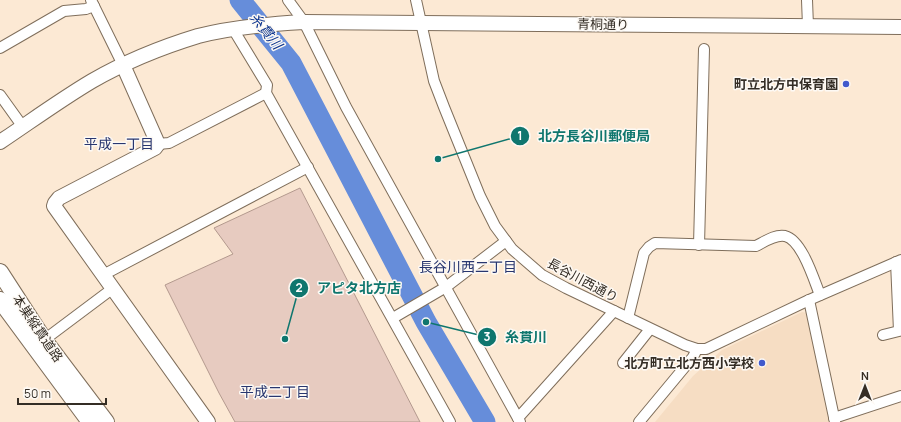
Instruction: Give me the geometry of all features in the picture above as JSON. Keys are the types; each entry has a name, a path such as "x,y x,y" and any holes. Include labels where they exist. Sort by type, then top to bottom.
{"main road":[{"name":"本巣縦貫道路","path":"0,272 44,340 106,422"},
{"name":"本巣縦貫道路","path":"0,300 90,422"}],"street":[{"path":"288,0 304,22 346,107 444,289 519,420 614,311"},
{"name":"長谷川西通り","path":"416,0 434,81 480,196 495,226 506,241 520,257 542,275 650,329 697,349"},
{"path":"807,0 808,26"},
{"path":"0,48 64,11 86,9 92,3 123,65 158,144"},
{"name":"青桐通り","path":"0,142 92,81 123,65 156,51 199,36 233,29 304,22 901,27"},
{"path":"233,29 267,85 266,93 395,317 450,422"},
{"path":"699,245 704,50"},
{"path":"208,422 56,209 55,203 59,198 156,148 158,144 169,143 266,93"},
{"path":"0,95 23,127"},
{"path":"103,275 308,167"},
{"path":"628,318 644,253 655,243 756,246 779,236 786,236 796,244 803,254 820,295"},
{"path":"395,317 444,289 506,241"},
{"path":"639,422 693,357 697,349 706,349 809,300 899,261 899,331 883,335"},
{"path":"44,340 112,289"},
{"path":"809,300 834,420 901,396"},
{"path":"623,363 650,329"}],"shaded area":[{"name":"北方町立北方西小学校","path":"802,312 807,313 829,422 655,422 693,376 722,350"}],"building":[{"path":"300,188 420,422 235,422 219,393 165,285 233,254 214,228"}],"waterway":[{"name":"糸貫川","path":"240,0 291,63 426,322 485,422"}],"place":[{"name":"町立北方中保育園","path":"846,84"},
{"name":"北方長谷川郵便局","path":"438,159"},
{"name":"糸貫川","path":"426,322"},
{"name":"アピタ北方店","path":"285,339"},
{"name":"北方町立北方西小学校","path":"762,363"}],"district":[{"name":"平成一丁目","path":"119,144"},
{"name":"長谷川西二丁目","path":"468,267"},
{"name":"平成二丁目","path":"275,392"}]}
